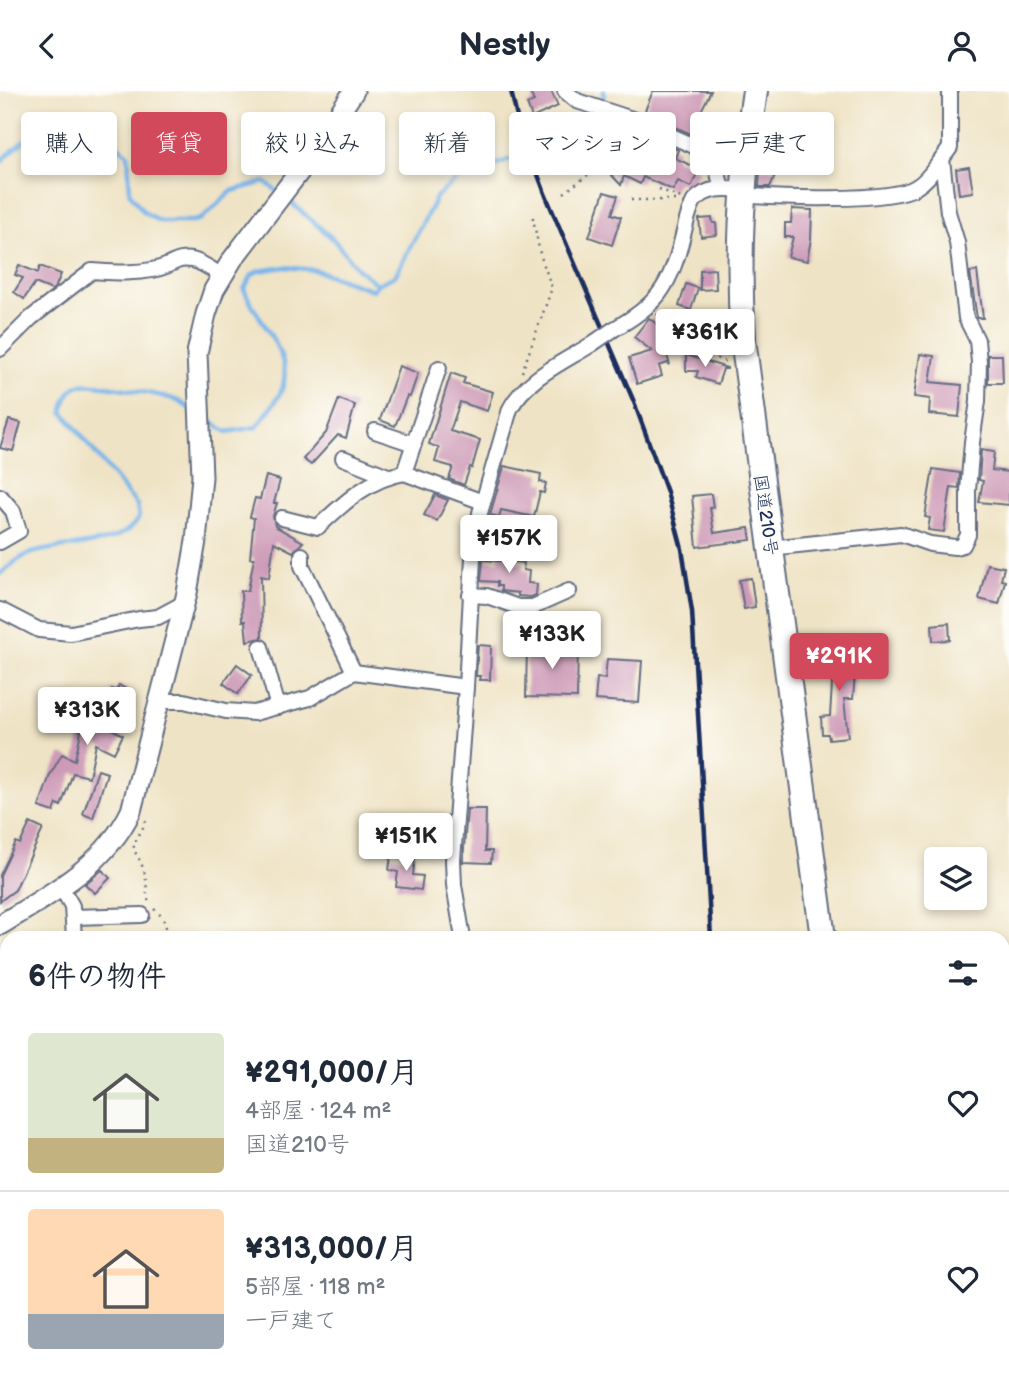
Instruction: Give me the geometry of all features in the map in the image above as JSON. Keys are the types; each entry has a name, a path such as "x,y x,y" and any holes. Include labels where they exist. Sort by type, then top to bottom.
{"highway":[{"name":"国道210号","path":"755,91 735,191 743,339 822,931"}],"street":[{"path":"0,925 61,887 96,860 124,825 136,793 197,541 202,477 197,364 206,314 222,276 329,130 354,91"},
{"path":"462,931 453,860 474,545 483,502 510,409 520,392 651,305 673,273 694,201 707,192 735,191 834,197 898,194 915,188 948,153 951,143 950,91"},
{"path":"571,96 613,112"},
{"path":"676,139 702,151 735,191"},
{"path":"770,548 901,534 935,545 955,547 966,541 970,454 978,401 979,362 977,339 967,323 957,241 948,212 942,159"},
{"path":"0,349 8,338 31,318 92,271 109,273 165,267 178,259 196,260 222,276"},
{"path":"404,473 439,368"},
{"path":"374,431 414,444"},
{"path":"343,459 388,475"},
{"path":"282,518 318,527 359,491 388,475 404,473 483,502"},
{"path":"0,496 13,511 19,531 0,542"},
{"path":"302,555 302,566 355,672"},
{"path":"470,595 487,596 518,607 533,607 569,591"},
{"path":"0,610 39,629 71,633 158,617 184,603"},
{"path":"261,647 278,707"},
{"path":"159,701 184,701 243,713 278,707 320,694 355,672 466,687"},
{"path":"61,887 72,906 74,931"},
{"path":"73,917 142,915"}],"path":[{"path":"564,193 588,175"},
{"path":"631,200 686,200 659,188"},
{"path":"520,392 519,380 552,288 540,254 532,213"},
{"path":"651,305 679,343 734,365"},
{"path":"140,816 146,823 133,844 133,849 145,875 147,900 163,916 167,931"}],"building":[{"path":"529,91 551,91 558,106 545,112 530,112 527,104 534,101"},
{"path":"653,91 711,91 700,112 690,112 690,134 676,127 676,112 644,112"},
{"path":"676,158 690,165 690,175 696,175 691,187 678,181 673,190 643,177 640,184 624,176 621,185 612,175 676,175"},
{"path":"969,167 973,192 959,194 956,169"},
{"path":"760,175 776,175 770,187 759,187"},
{"path":"604,192 618,196 612,214 621,217 612,245 589,237"},
{"path":"792,209 812,210 807,261 788,257 793,237 785,237 785,223 791,223"},
{"path":"712,218 713,223 716,223 717,235 701,237 699,219"},
{"path":"19,265 38,273 40,266 61,274 52,290 35,283 24,299 14,292 23,278 15,275"},
{"path":"715,269 716,289 700,290 700,270"},
{"path":"977,271 983,318 977,318 970,272"},
{"path":"686,284 698,288 691,310 679,306"},
{"path":"649,318 663,329 660,333 670,365 668,363 659,366 662,376 637,384 629,358 652,351 634,337"},
{"path":"920,354 934,356 930,382 962,385 959,417 929,414 930,399 914,397"},
{"path":"686,355 727,369 723,369 718,384 696,377 698,371 686,371"},
{"path":"988,355 1002,355 1003,383 988,383"},
{"path":"399,366 418,373 410,397 407,396 395,426 380,420"},
{"path":"451,373 465,378 463,383 493,392 487,411 460,402 450,431 480,440 464,485 449,479 453,467 435,462 439,448 429,444"},
{"path":"339,399 355,405 346,438 338,435 311,465 303,459 326,433"},
{"path":"9,420 21,423 13,451 0,448"},
{"path":"981,450 994,452 992,470 1009,472 1009,505 979,502 983,481 979,480"},
{"path":"504,466 541,474 540,482 546,483 544,493 540,492 534,517 501,510 499,517 490,515"},
{"path":"933,469 960,473 959,488 951,487 944,532 928,530 930,518 925,517"},
{"path":"266,476 280,480 274,503 277,503 273,516 275,526 303,542 293,552 274,542 269,578 261,576 262,638 247,641 245,621 242,621 241,591 248,591 254,558 250,558 254,518 250,517 255,498 260,499"},
{"path":"711,494 714,533 749,528 751,540 697,547 692,496"},
{"path":"435,495 448,500 437,521 424,515"},
{"path":"500,550 516,551 515,562 524,563 523,570 529,571 528,583 537,584 536,595 518,596 518,593 501,591 497,582 481,581 483,560 499,561"},
{"path":"987,564 1004,567 1001,580 1005,581 999,604 979,599"},
{"path":"751,578 755,607 744,609 739,580"},
{"path":"949,623 950,640 933,641 932,625"},
{"path":"817,637 819,650 800,652 799,639"},
{"path":"828,644 842,659 856,660 853,699 844,699 848,737 829,739 828,734 822,734 821,717 830,716 833,668 819,653"},
{"path":"478,645 491,646 490,680 479,680 480,676 476,676"},
{"path":"527,645 578,646 577,698 526,697"},
{"path":"607,659 642,661 639,703 595,700 597,678 605,679"},
{"path":"237,664 252,675 238,694 223,683"},
{"path":"119,685 133,693 112,729 123,735 114,753 96,744 89,777 73,773 61,806 57,804 54,812 39,807 50,775 62,754 75,760 81,731 75,727 89,710 98,716 112,689 116,691"},
{"path":"98,770 107,773 93,818 83,814"},
{"path":"467,809 486,809 485,851 492,851 491,863 463,862"},
{"path":"30,823 43,829 15,890 0,901 0,875 16,842 20,844"},
{"path":"391,856 415,859 413,875 423,876 421,890 396,887 398,872 389,870"},
{"path":"102,870 110,878 95,893 85,884"}],"waterway":[{"path":"206,418 227,432 257,427 282,389 285,376 279,351 244,289 252,275 258,271 285,267 315,270 373,290 377,284 395,276 437,196 458,179 574,135 603,103 604,91"},
{"path":"0,162 43,124 93,124 128,154 130,193 144,212 159,221 201,219 232,191 265,182 277,191"},
{"path":"286,198 333,239 359,270 377,284"},
{"path":"0,574 27,555 118,536 130,528 139,517 137,505 63,412 73,389 80,385 126,389 173,399 192,410"}],"railway":[{"path":"511,91 518,122 546,196 634,402 667,492 682,549 692,611 711,931"}]}
